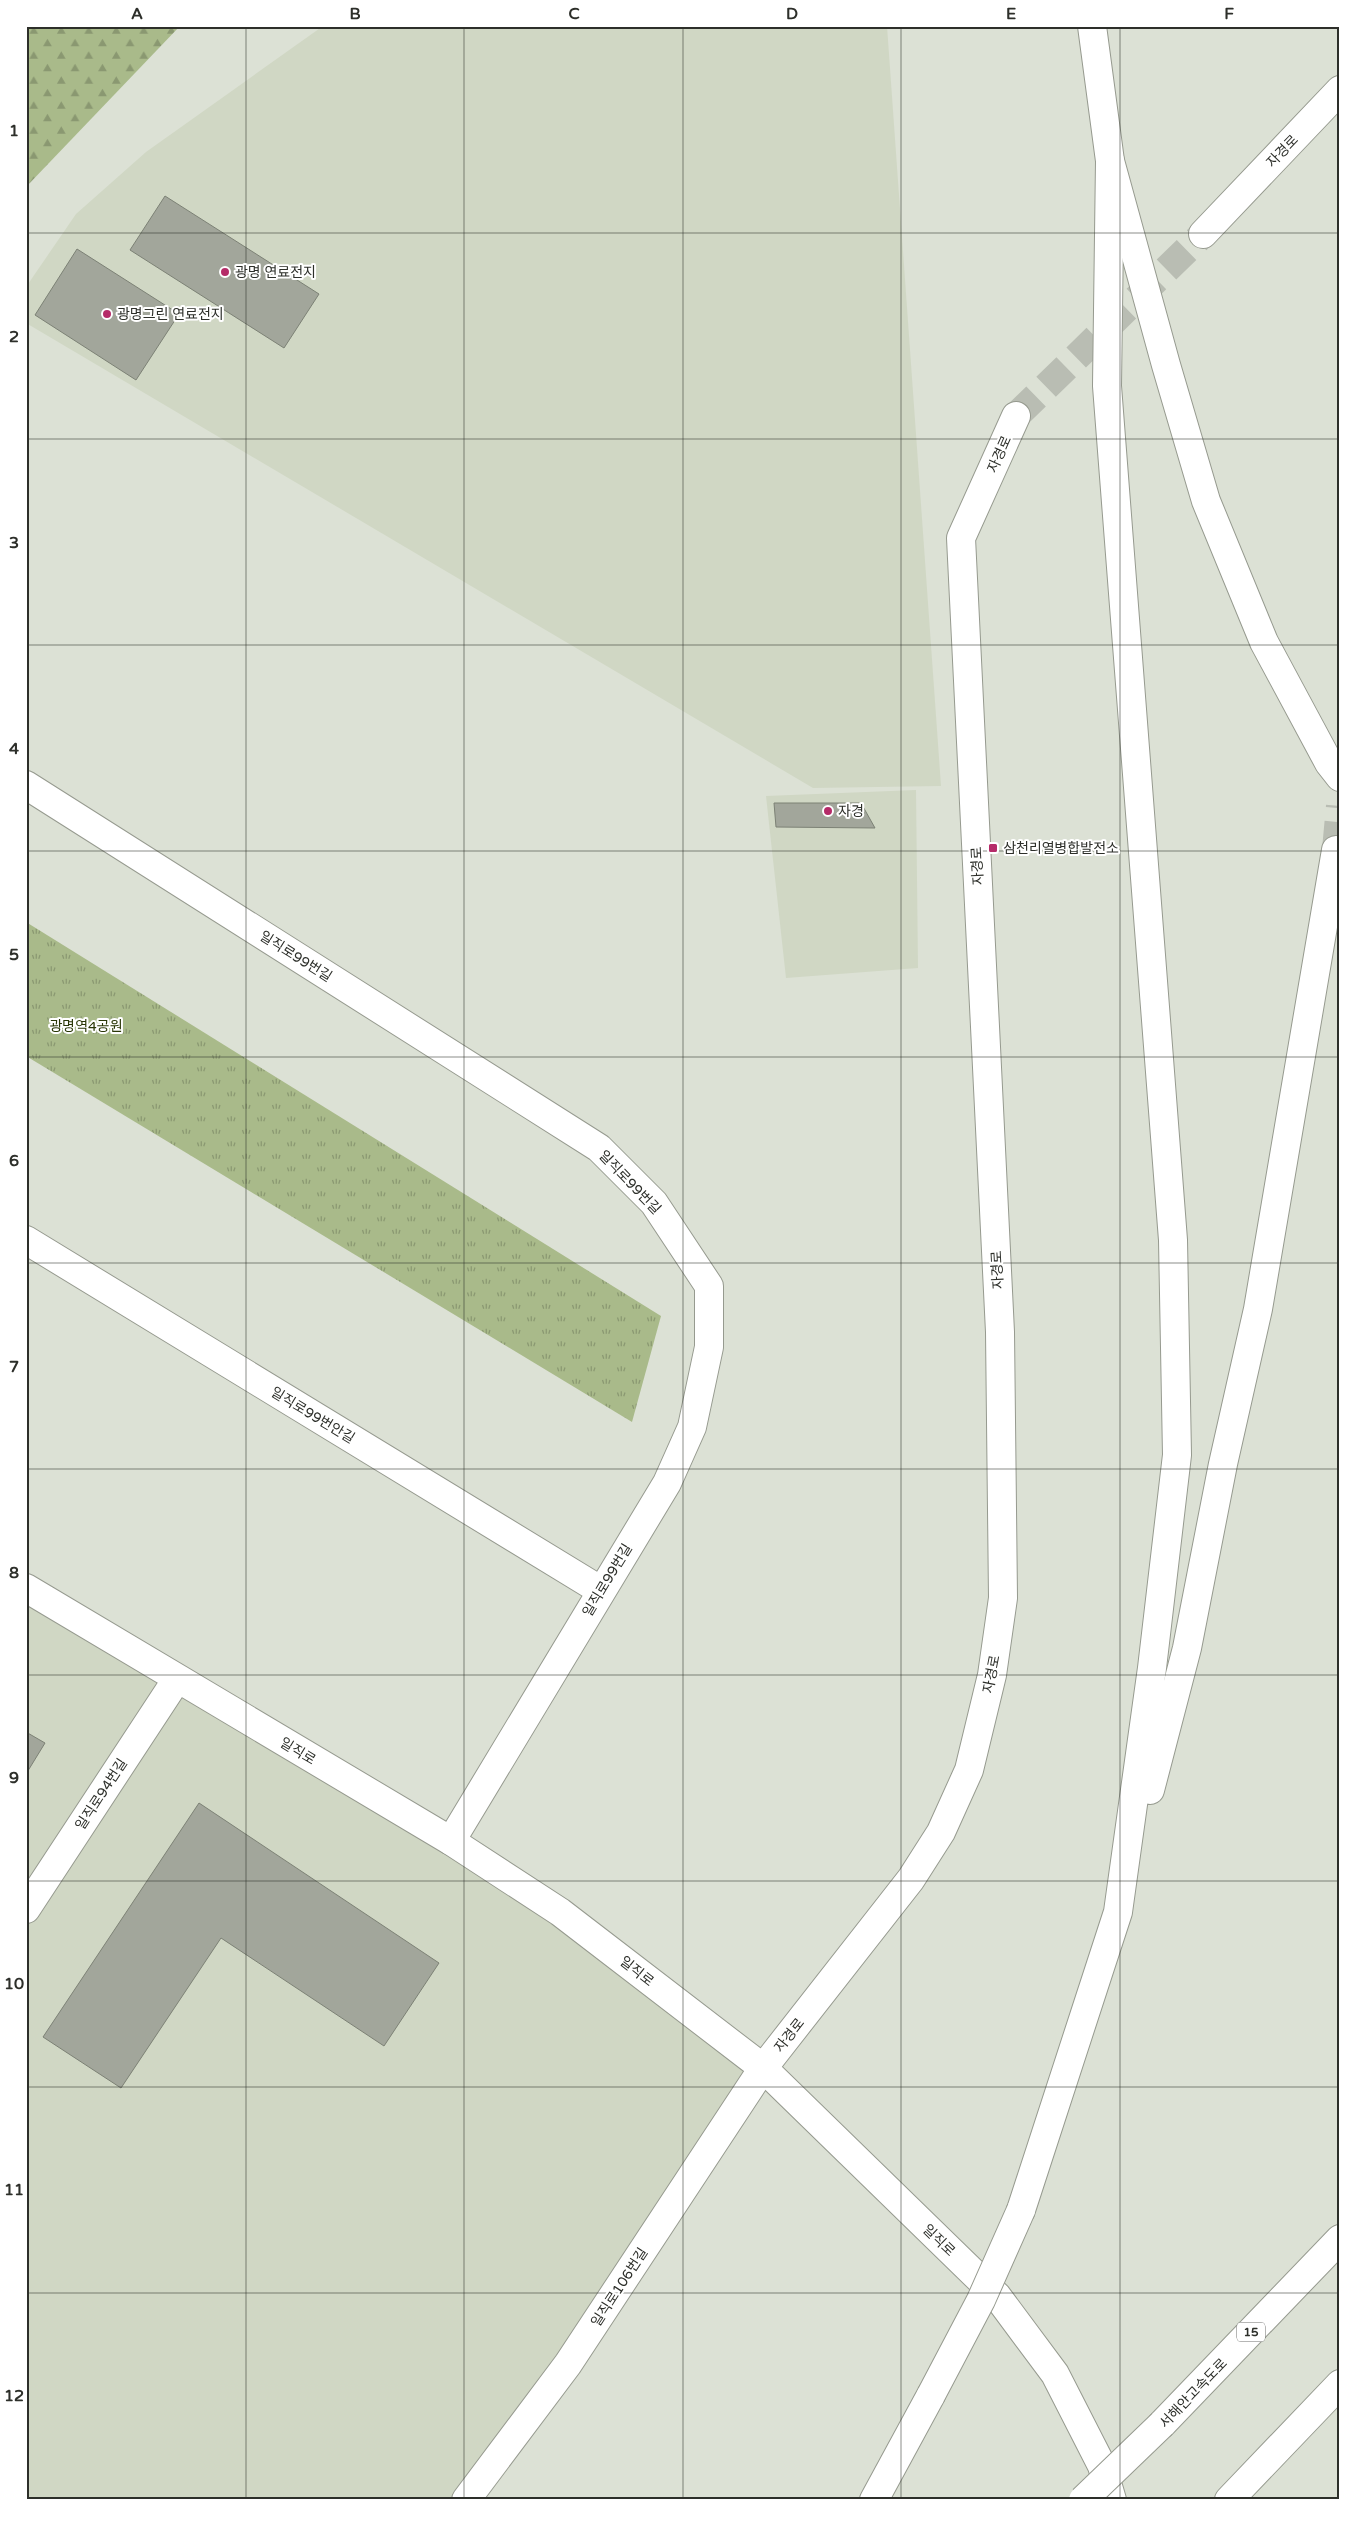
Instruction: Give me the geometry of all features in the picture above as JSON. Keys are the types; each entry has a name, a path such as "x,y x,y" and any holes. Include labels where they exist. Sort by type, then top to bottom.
{"main road":[{"path":"1092,26 1110,162 1206,501 1264,642 1329,763 1340,777"},
{"name":"자경로","path":"1203,234 1340,90"},
{"path":"1110,162 1107,386 1173,1240 1177,1455 1152,1668 1118,1912"},
{"name":"자경로","path":"763,2068 911,1879 941,1832 969,1770 992,1675 1003,1598 1000,1332 961,538 1016,416"},
{"name":"일직로99번길","path":"26,785 599,1148 654,1203 709,1286 709,1347 692,1427 667,1483 600,1590 451,1841"},
{"path":"874,2500 981,2300 1021,2210 1118,1912 1187,1648 1223,1464 1258,1309 1336,850"},
{"name":"일직로99번안길","path":"26,1240 600,1590"},
{"name":"일직로","path":"26,1588 451,1841 560,1912 763,2068 997,2296 1055,2374 1102,2466 1112,2500"},
{"name":"일직로94번길","path":"26,1909 177,1679"},
{"name":"일직로106번길","path":"466,2500 568,2364 763,2068"},
{"name":"서해안고속도로","path":"1083,2500 1162,2424 1340,2239"},
{"path":"1229,2500 1340,2384"}],"shaded area":[{"path":"323,26 887,26 941,786 813,788 26,323 26,287 76,214 146,152"},
{"path":"916,790 918,968 786,978 766,796"},
{"path":"26,1588 560,1912 763,2068 466,2500 26,2500"}],"green space":[{"path":"26,26 180,26 26,187"},
{"name":"광명역4공원","path":"26,922 661,1316 632,1422 26,1056"}],"building":[{"name":"광명 연료전지","path":"165,196 319,294 284,348 130,250"},
{"name":"광명그린 연료전지","path":"77,249 179,314 136,380 35,315"},
{"path":"774,803 861,803 875,828 776,827"},
{"path":"26,1732 45,1743 26,1774"},
{"path":"199,1803 439,1963 384,2046 221,1938 121,2088 43,2037"}],"tunnel":[{"path":"1016,416 1203,234"},
{"path":"1336,850 1340,806"}],"place":[{"name":"광명 연료전지","path":"225,272"},
{"name":"광명그린 연료전지","path":"107,314"},
{"name":"자경","path":"828,811"},
{"name":"삼천리열병합발전소","path":"993,848"}]}
